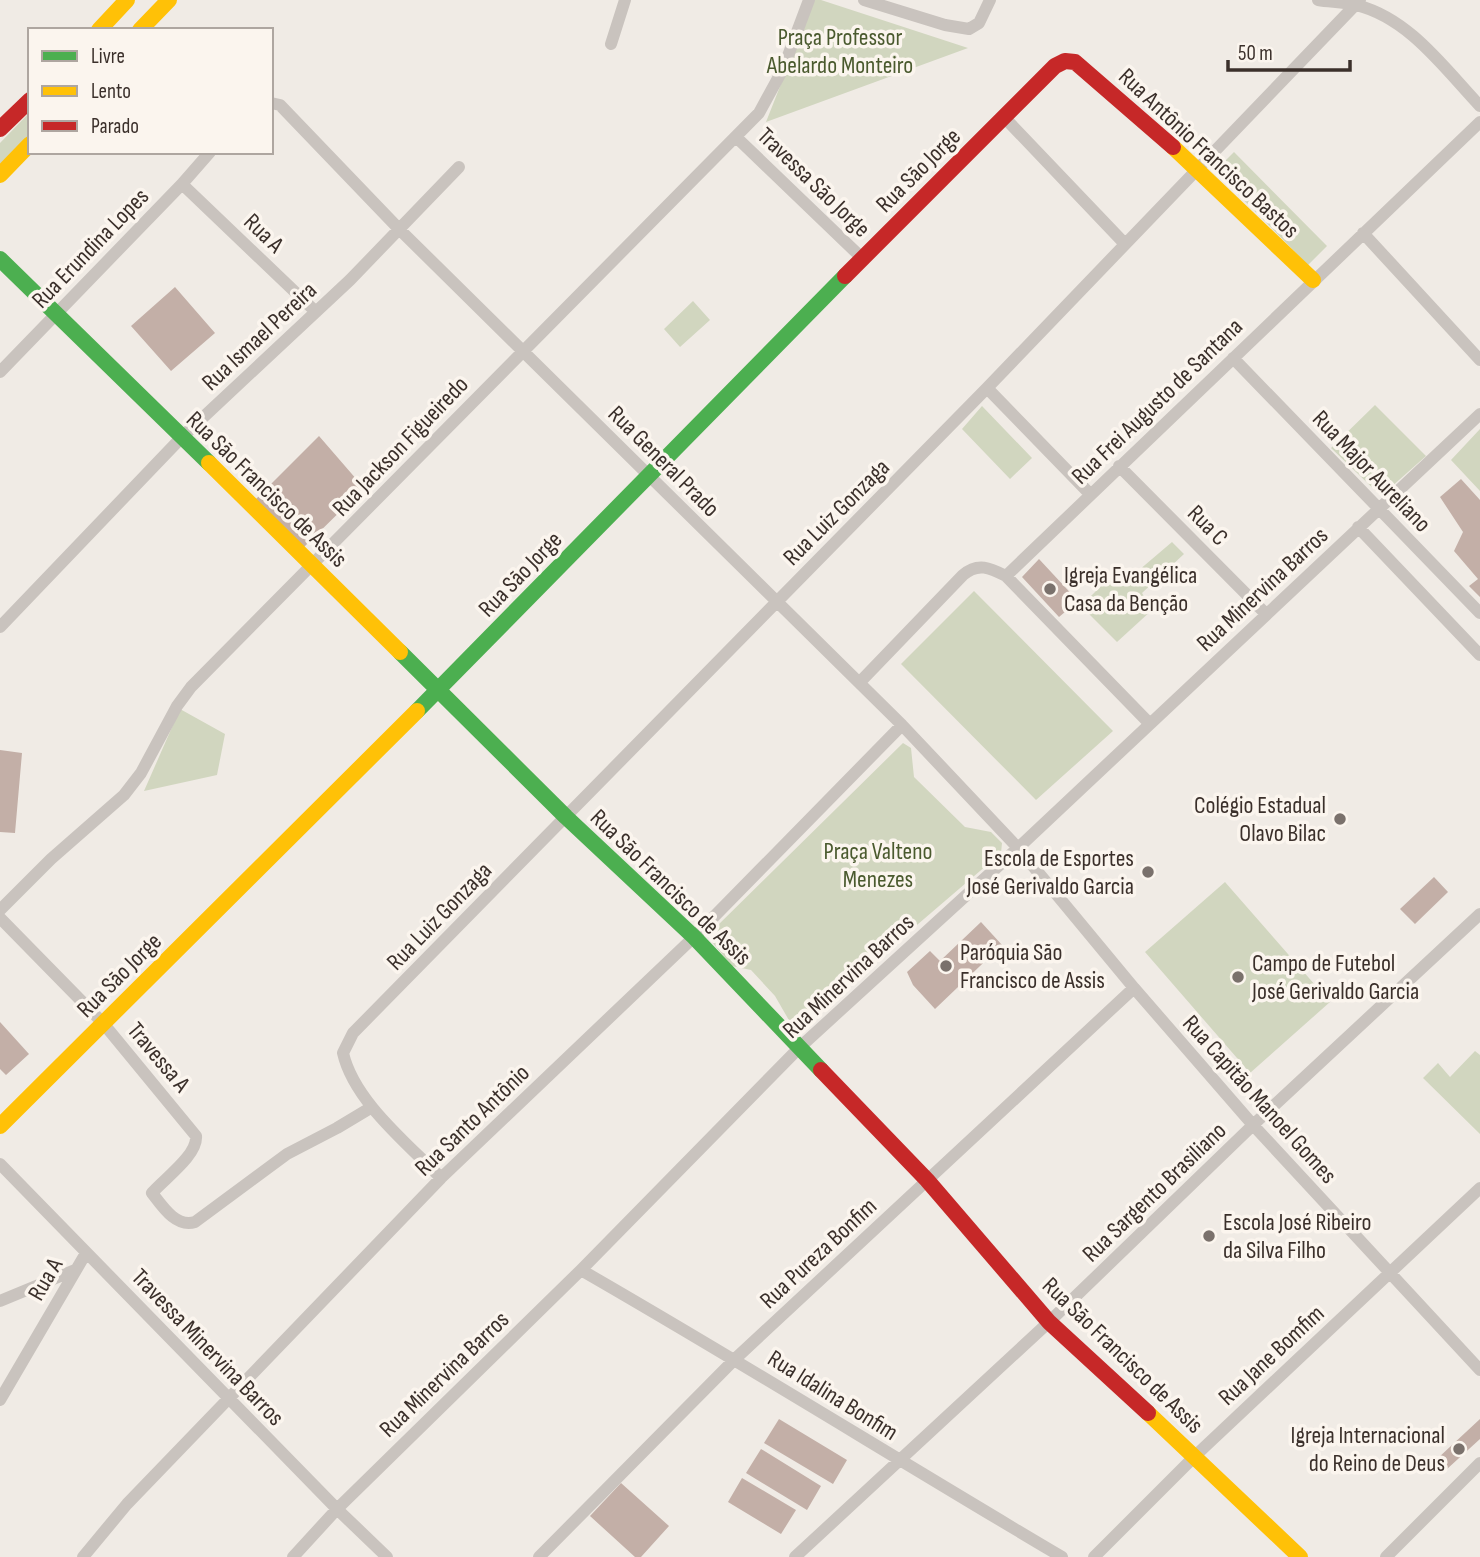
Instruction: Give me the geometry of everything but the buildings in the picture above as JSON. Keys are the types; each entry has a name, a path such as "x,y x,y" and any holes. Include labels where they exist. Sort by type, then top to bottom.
{"street":[{"path":"101,28 127,0"},
{"path":"142,28 169,0"},
{"path":"611,44 625,0"},
{"name":"Rua Jackson Figueiredo","path":"0,910 51,859 124,795 141,773 177,706 191,687 759,113 783,69 809,0"},
{"path":"864,0 945,25 969,29 979,23 990,0"},
{"path":"1318,0 1358,2 1386,17 1414,36 1480,106"},
{"name":"Rua Luiz Gonzaga","path":"372,1107 352,1077 343,1053 353,1033 987,388 1358,2"},
{"name":"Rua São Jorge","path":"0,1126 438,690 1003,116 1055,66 1061,62 1074,62"},
{"name":"Rua Antônio Francisco Bastos","path":"1074,62 1198,169 1312,280"},
{"path":"0,129 28,102"},
{"name":"Rua General Prado","path":"276,104 399,229 860,682 1018,848"},
{"path":"1003,116 1125,244"},
{"name":"Rua Frei Augusto de Santana","path":"1006,576 1312,280 1480,122"},
{"name":"Travessa São Jorge","path":"736,136 862,258"},
{"path":"0,175 28,146"},
{"name":"Rua Erundina Lopes","path":"0,372 208,154"},
{"name":"Rua Ismael Pereira","path":"0,627 181,438 316,312 459,167"},
{"name":"Rua A","path":"182,184 316,312"},
{"path":"1363,233 1480,360"},
{"name":"Rua São Francisco de Assis","path":"0,259 566,817 694,937 927,1180 1049,1322 1300,1557"},
{"name":"Rua Major Aureliano","path":"1233,358 1480,613"},
{"path":"987,388 1090,494"},
{"name":"Rua Minervina Barros","path":"293,1557 337,1509 580,1270 799,1048 1018,848 1480,414"},
{"name":"Rua C","path":"1119,466 1266,614"},
{"name":"Rua Major Aureliano","path":"1358,527 1480,654"},
{"path":"860,682 970,569 989,568 1006,576 1150,724"},
{"name":"Rua Santo Antônio","path":"83,1557 127,1504 441,1178 694,937 902,725"},
{"name":"Rua Capitão Manoel Gomes","path":"1018,848 1134,988 1253,1125 1480,1370"},
{"name":"Rua Sargento Brasiliano","path":"795,1557 1049,1322 1253,1125 1479,916"},
{"name":"Travessa A","path":"0,918 103,1023 196,1136 197,1142 191,1153 152,1193 173,1217 189,1224 195,1222 287,1154 337,1129 372,1107"},
{"name":"Rua Pureza Bonfim","path":"539,1557 735,1359 1134,988"},
{"path":"372,1107 441,1178"},
{"name":"Travessa Minervina Barros","path":"0,1164 387,1557"},
{"name":"Rua Jane Bomfim","path":"1094,1557 1195,1456 1480,1188"},
{"name":"Rua A","path":"0,1401 86,1253"},
{"path":"0,1301 75,1270"},
{"name":"Rua Idalina Bonfim","path":"580,1270 735,1359 1062,1557"},
{"path":"1386,1557 1480,1463"}],"green space":[{"name":"Praça Professor Abelardo Monteiro","path":"814,0 821,0 968,48 766,122"},
{"path":"28,114 28,137 0,164 0,143"},
{"path":"1234,152 1327,246 1308,265 1215,171"},
{"path":"693,301 710,320 680,347 664,329"},
{"path":"1375,405 1426,456 1381,496 1331,448"},
{"path":"982,406 1032,458 1010,479 962,429"},
{"path":"1480,429 1480,491 1451,460"},
{"path":"1172,542 1184,554 1142,593 1152,610 1117,642 1081,606 1114,573 1125,582"},
{"path":"974,591 1113,731 1036,800 901,664"},
{"path":"180,709 225,734 217,775 144,791"},
{"name":"Praça Valteno Menezes","path":"903,743 911,748 914,777 965,827 991,832 1002,843 1001,853 799,1026 790,1022 775,996 751,970 732,966 712,942 715,928"},
{"name":"Campo de Futebol José Gerivaldo Garcia","path":"1225,882 1330,1002 1250,1073 1145,952"},
{"path":"1475,1051 1480,1055 1480,1134 1423,1078 1438,1063 1450,1077"}],"traffic: fast":[{"path":"0,259 209,463"},
{"path":"417,711 845,276"},
{"path":"400,652 566,817 694,937 821,1070"}],"traffic: slow":[{"path":"101,28 127,0"},
{"path":"142,28 169,0"},
{"path":"0,175 28,146"},
{"path":"1173,147 1313,280"},
{"path":"209,463 400,652"},
{"path":"0,1126 417,711"},
{"path":"1148,1413 1300,1557"}],"traffic: jam":[{"path":"845,276 1055,66 1065,61 1075,62 1173,147"},
{"path":"0,129 28,102"},
{"path":"821,1070 927,1180 1049,1322 1148,1413"}],"place":[{"name":"Igreja Evangélica Casa da Benção","path":"1050,589"},
{"name":"Colégio Estadual Olavo Bilac","path":"1340,819"},
{"name":"Escola de Esportes José Gerivaldo Garcia","path":"1148,872"},
{"name":"Paróquia São Francisco de Assis","path":"946,966"},
{"name":"Campo de Futebol José Gerivaldo Garcia","path":"1238,977"},
{"name":"Escola José Ribeiro da Silva Filho","path":"1209,1236"},
{"name":"Igreja Internacional do Reino de Deus","path":"1459,1449"}]}
